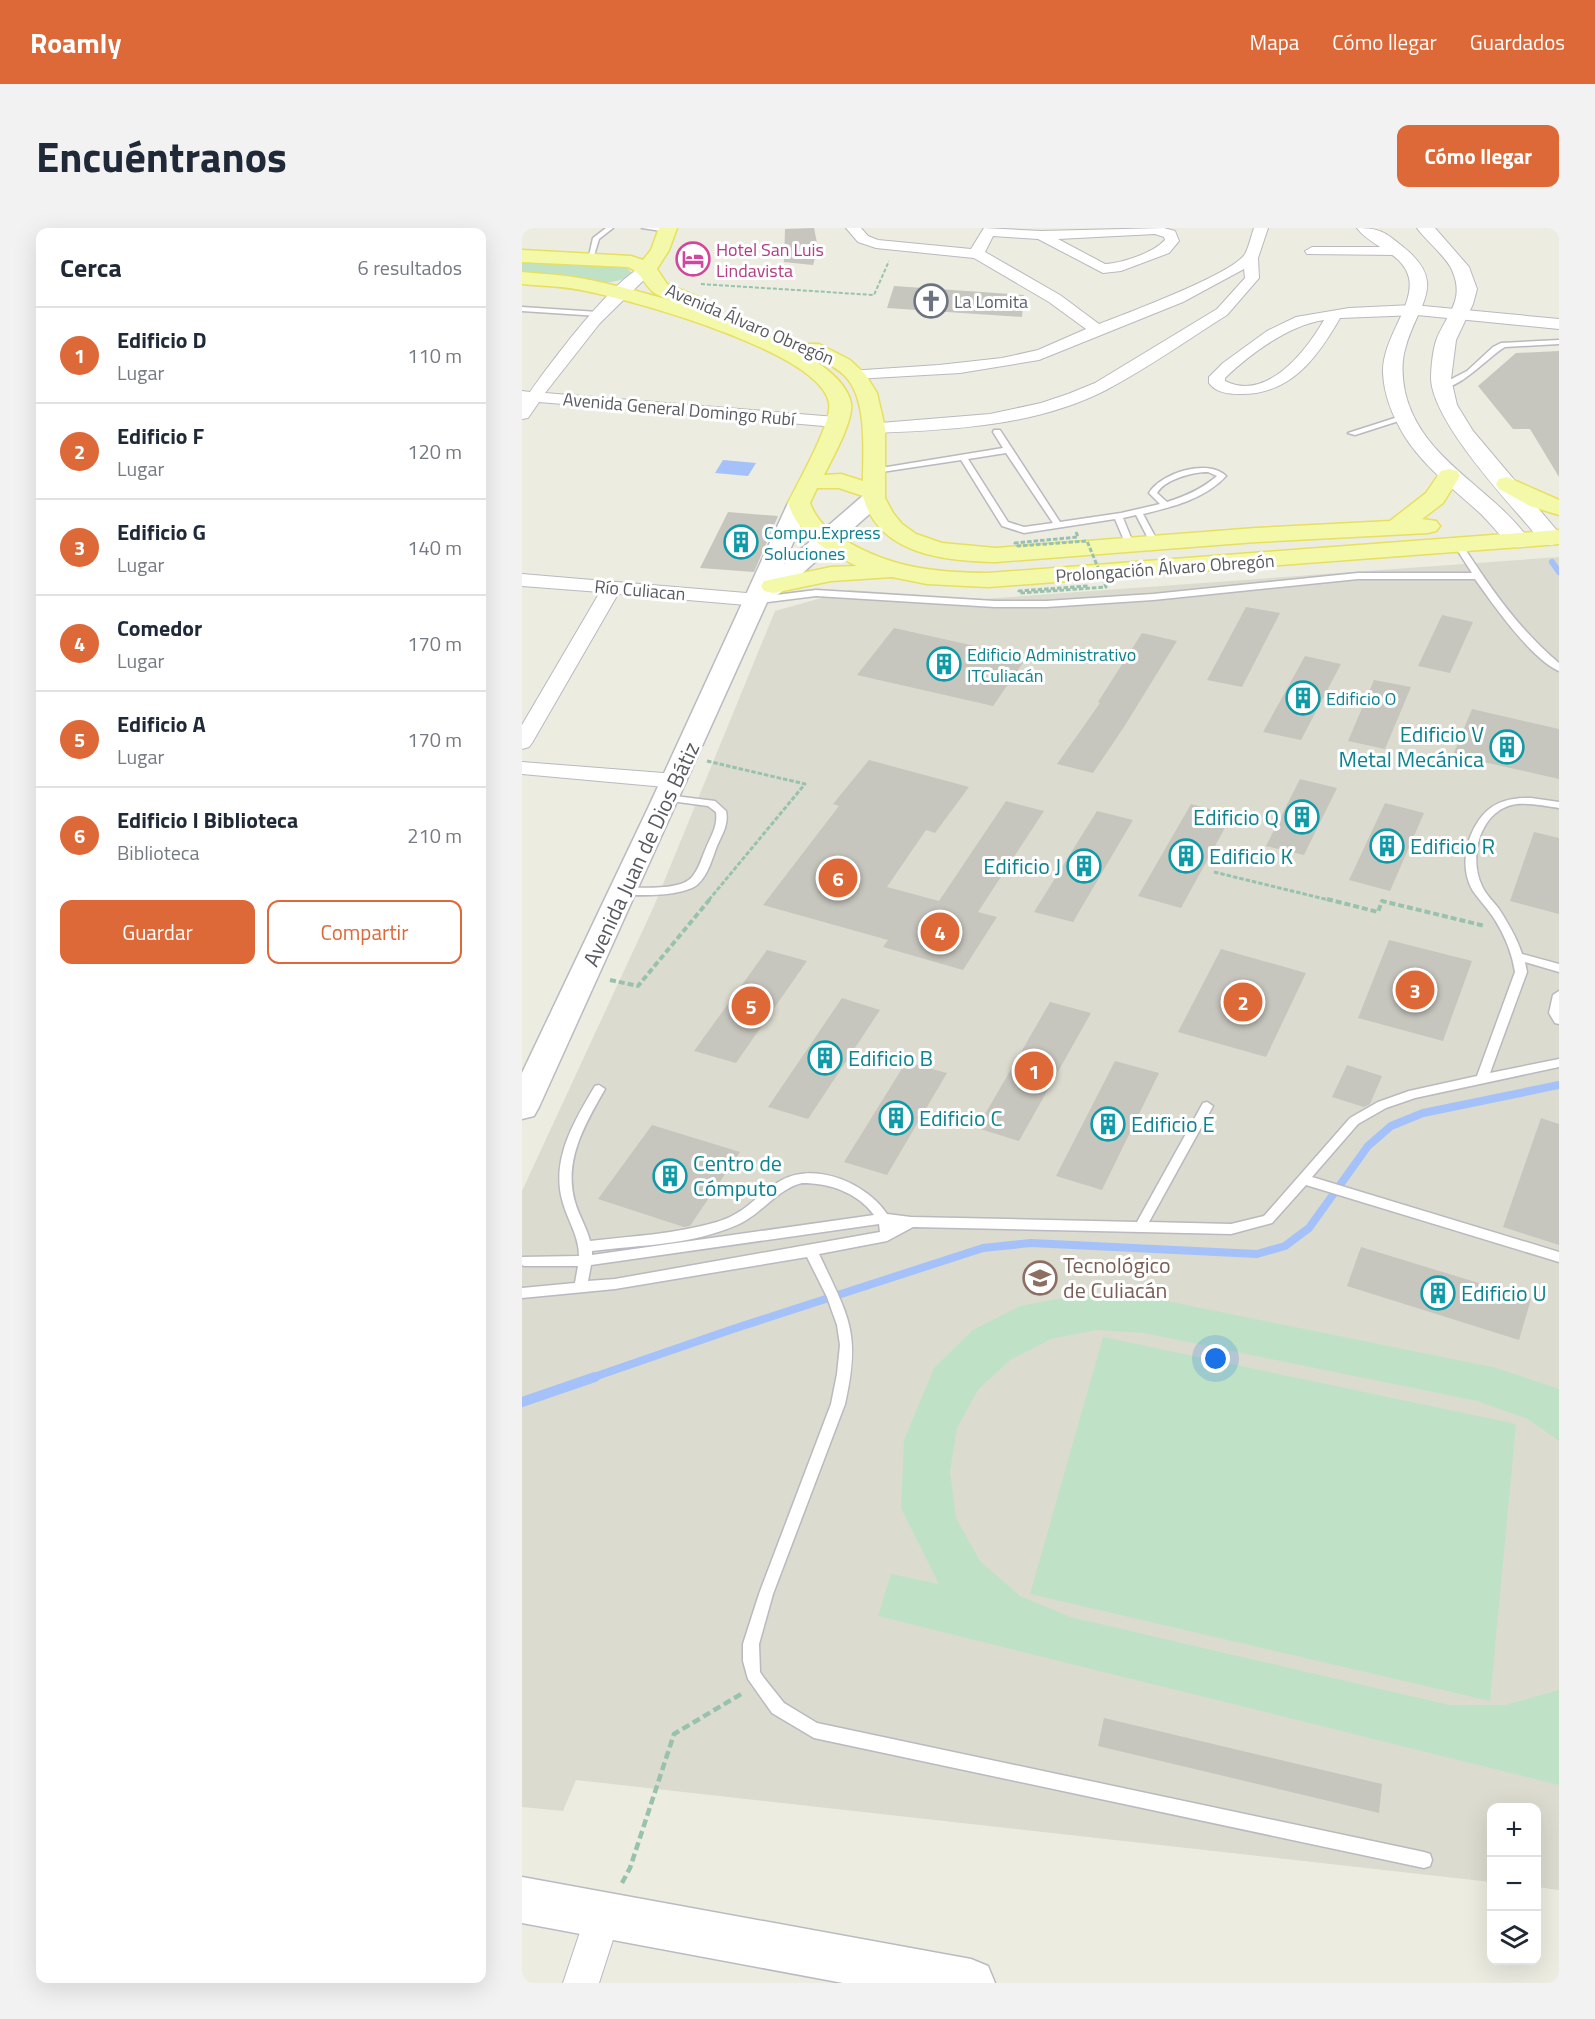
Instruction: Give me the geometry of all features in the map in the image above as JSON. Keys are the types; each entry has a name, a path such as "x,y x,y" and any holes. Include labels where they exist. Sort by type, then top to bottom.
{"main road":[{"path":"651,275 668,229"},
{"name":"Avenida Álvaro Obregón","path":"522,256 631,262 651,275 660,288 831,357 855,374 866,393 874,428"},
{"name":"Avenida Álvaro Obregón","path":"522,278 584,285 674,308 746,333 813,367 826,377 838,394 840,407 836,422 804,492"},
{"name":"Prolongación Álvaro Obregón","path":"874,428 874,487 877,509 891,529 916,544 938,550 996,555 1154,542 1503,522 1552,529"},
{"path":"1397,527 1435,498 1449,476"},
{"path":"804,492 841,481 874,487"},
{"path":"1507,484 1538,501 1559,508"},
{"name":"Avenida Juan de Dios Bátiz","path":"766,593 827,540 874,487"},
{"name":"Prolongación Álvaro Obregón","path":"804,492 806,520 827,540 860,559 892,571 943,579 988,580 1519,540 1552,529"},
{"name":"Avenida Juan de Dios Bátiz","path":"522,1107 766,593 804,492"},
{"path":"766,593 831,574 892,571"},
{"path":"522,1900 971,1983"}],"street":[{"path":"853,228 869,242 978,254 1074,311 1097,330"},
{"path":"868,228 873,236 884,245"},
{"path":"874,428 1004,418 1030,412 1088,392 1140,363 1231,304 1252,278 1251,258 1261,228"},
{"path":"1366,228 1412,265 1420,285 1414,307 1396,346 1394,360 1395,387 1404,418 1420,444 1449,476 1503,522 1519,540"},
{"path":"1426,228 1460,267 1468,289 1461,310 1446,340 1443,358 1442,386 1454,420 1507,484 1552,529"},
{"path":"978,254 978,248 990,230 1041,235 1168,230 1172,241 1164,250 1116,268 1106,269 1041,235"},
{"path":"1312,251 1397,251"},
{"path":"855,374 962,369 1015,361 1049,352 1215,281 1251,258"},
{"path":"522,414 528,397 598,314 618,293 651,275"},
{"path":"1334,315 1317,346 1304,363 1280,380 1266,386 1242,389 1217,383 1217,377 1226,368 1278,330 1301,321 1334,315 1414,307 1559,314"},
{"path":"1461,310 1559,324"},
{"name":"Avenida General Domingo Rubí","path":"528,397 836,422"},
{"name":"Río Culiacan","path":"522,580 612,587 766,593"},
{"path":"522,742 612,587"},
{"path":"522,768 672,789"},
{"path":"581,1983 603,1915"}],"lane":[{"path":"590,259 596,238 610,228"},
{"path":"645,228 668,229"},
{"path":"522,309 598,314"},
{"path":"1442,386 1470,373 1496,349 1504,345 1559,342"},
{"path":"1352,433 1404,418"},
{"path":"997,432 1058,525"},
{"path":"874,487 963,457 1008,450"},
{"path":"963,457 1005,524 1024,530 1118,516 1165,505 1207,488 1222,476 1213,470 1203,469 1157,486 1153,493 1165,505"},
{"path":"1137,512 1154,542"},
{"path":"1118,516 1130,545"},
{"path":"1458,545 1503,613 1559,668"},
{"path":"766,593 816,593 995,604 1047,604 1153,597 1358,576 1477,576"},
{"path":"1547,658 1559,657"},
{"path":"624,891 674,889 686,886 695,880 706,859 722,822 721,811 711,804 672,789"},
{"path":"1482,1079 1521,972 1519,957 1496,911 1475,884 1471,869 1471,851 1478,832 1493,810 1503,804 1531,802 1559,805"},
{"path":"1519,957 1559,968"},
{"path":"1559,995 1555,1013 1559,1020"},
{"path":"523,1263 584,1261 712,1245 884,1218 910,1222 1231,1229 1268,1220 1354,1121 1382,1105 1413,1094 1559,1063"},
{"path":"581,1288 585,1247 569,1202 566,1181 567,1160 583,1115 599,1089"},
{"path":"1141,1226 1207,1106"},
{"path":"585,1247 688,1234 719,1227 751,1211 780,1186 792,1180 807,1178 848,1187 867,1197 884,1218 887,1236"},
{"path":"1303,1179 1559,1257"},
{"path":"522,1293 581,1288 811,1251 887,1236 910,1222"},
{"path":"811,1251 844,1323 847,1349 845,1373 838,1404 756,1623 751,1662 753,1674 778,1708 814,1730 1424,1860"}],"path":[{"path":"651,275 874,295 884,278"},
{"path":"1076,532 1078,537 1015,543 1018,546 1087,541 1106,587 1020,593 1019,591 1088,586"},
{"path":"1214,872 1378,912 1382,901 1506,931"},
{"path":"603,1915 630,1868 674,1734 759,1683"}],"shaded area":[{"name":"Tecnológico de Culiacán","path":"1559,557 1559,1890 1541,1888 1541,1803 1487,1803 1487,1882 576,1780 563,1811 522,1807 522,1191 654,906 775,611 850,590 983,599"}],"green space":[{"path":"522,261 625,266 633,274 610,282 564,281 522,275"},
{"path":"1132,1294 1497,1368 1559,1389 1559,1441 1528,1419 1477,1401 1144,1333 1097,1330 1051,1339 1010,1360 978,1390 957,1428 950,1472 956,1518 980,1561 1020,1596 1070,1617 1449,1705 1505,1705 1559,1690 1559,1785 878,1616 891,1574 939,1584 901,1508 904,1440 934,1368 973,1330 1020,1306 1068,1297"},
{"path":"1103,1337 1516,1424 1490,1701 1030,1594"}],"water":[{"path":"723,460 756,463 748,476 715,473"}],"building":[{"path":"814,228 818,248 813,265 784,262 785,229"},
{"path":"894,286 1024,295 1022,317 887,308"},
{"path":"1559,351 1559,477 1530,429 1513,429 1478,386 1516,353"},
{"name":"Compu.Express Soluciones","path":"728,512 778,516 754,572 700,568"},
{"path":"1246,607 1280,613 1242,687 1207,680"},
{"path":"1442,615 1473,622 1450,673 1418,666"},
{"name":"Edificio Administrativo ITCuliacán","path":"894,628 1027,657 993,706 857,675"},
{"path":"1142,633 1177,641 1124,727 1093,773 1057,764 1100,703 1098,702"},
{"name":"Edificio O","path":"1305,656 1341,664 1301,740 1263,732"},
{"path":"1374,680 1411,687 1385,749 1348,741"},
{"name":"Edificio V Metal Mecánica","path":"1472,709 1559,729 1559,779 1453,755"},
{"path":"869,760 969,787 935,833 926,830 887,887 939,901 1006,801 1044,811 978,912 997,917 963,970 883,947 888,940 763,905 839,806 833,804"},
{"name":"Edificio Q","path":"1300,779 1337,788 1304,855 1266,846"},
{"name":"Edificio R","path":"1385,803 1424,813 1390,891 1349,880"},
{"name":"Edificio K","path":"1191,804 1232,815 1181,908 1138,896"},
{"name":"Edificio J","path":"1097,811 1133,820 1073,922 1034,912"},
{"path":"1534,832 1559,838 1559,914 1510,901"},
{"path":"1389,940 1472,961 1443,1041 1358,1018"},
{"path":"1221,949 1306,973 1266,1057 1178,1032"},
{"path":"767,950 807,961 736,1063 694,1051"},
{"name":"Edificio B","path":"842,998 880,1010 808,1119 768,1107"},
{"path":"1050,1002 1091,1013 1019,1141 977,1128"},
{"name":"Edificio E","path":"1115,1061 1159,1073 1102,1190 1056,1176"},
{"name":"Edificio C","path":"906,1062 947,1073 887,1175 844,1162"},
{"path":"1347,1065 1382,1076 1370,1104 1364,1107 1332,1097"},
{"path":"1541,1118 1559,1124 1559,1245 1503,1227"},
{"name":"Centro de Cómputo","path":"652,1125 740,1152 690,1226 684,1227 598,1199"},
{"name":"Edificio U","path":"1361,1247 1531,1299 1519,1340 1347,1286"},
{"path":"1104,1718 1382,1784 1379,1813 1098,1746"}],"waterway":[{"path":"1552,562 1559,572"},
{"path":"591,1378 733,1329 983,1248 1031,1243 1257,1254 1285,1246 1309,1228 1368,1146 1391,1126 1423,1113 1559,1085"},
{"path":"522,1402 595,1377"}],"place":[{"name":"Hotel San Luis Lindavista","path":"693,259"},
{"name":"La Lomita","path":"931,301"},
{"name":"Compu.Express Soluciones","path":"741,542"},
{"name":"Edificio Administrativo ITCuliacán","path":"944,664"},
{"name":"Edificio O","path":"1303,698"},
{"name":"Edificio V Metal Mecánica","path":"1507,747"},
{"name":"Edificio Q","path":"1302,817"},
{"name":"Edificio R","path":"1387,846"},
{"name":"Edificio K","path":"1186,856"},
{"name":"Edificio J","path":"1084,866"},
{"name":"Edificio I Biblioteca","path":"838,878"},
{"name":"Comedor","path":"940,932"},
{"name":"Edificio G","path":"1415,990"},
{"name":"Edificio F","path":"1243,1002"},
{"name":"Edificio A","path":"751,1006"},
{"name":"Edificio B","path":"825,1058"},
{"name":"Edificio D","path":"1034,1071"},
{"name":"Edificio C","path":"896,1118"},
{"name":"Edificio E","path":"1108,1124"},
{"name":"Centro de Cómputo","path":"670,1176"},
{"name":"Tecnológico de Culiacán","path":"1040,1278"},
{"name":"Edificio U","path":"1438,1293"}]}
